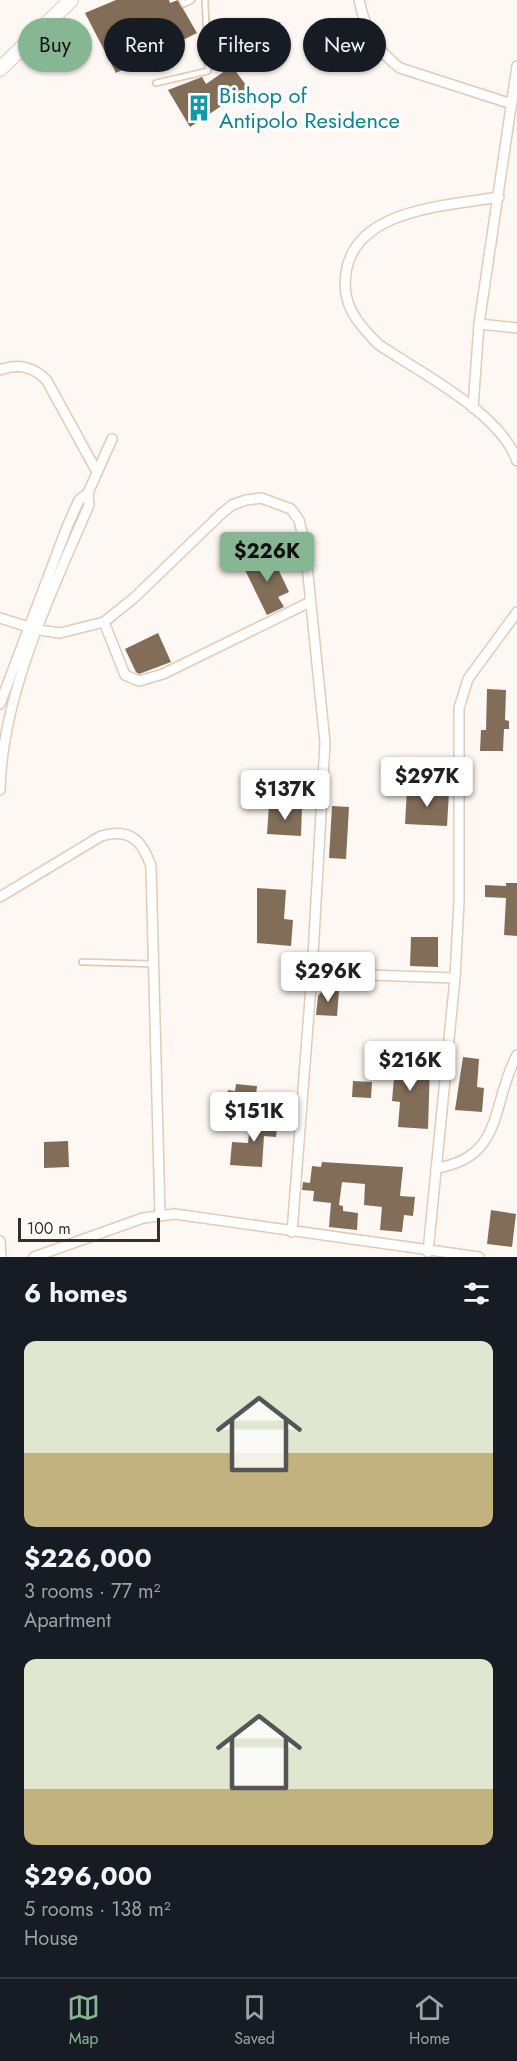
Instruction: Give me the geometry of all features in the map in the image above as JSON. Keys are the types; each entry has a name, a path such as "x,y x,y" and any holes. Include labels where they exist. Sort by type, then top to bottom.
{"street":[{"path":"0,69 71,0"},
{"path":"359,0 363,20 372,39 384,56 400,68 512,104"},
{"path":"473,408 479,324 517,66"},
{"path":"499,197 409,214 389,219 373,228 353,252 346,269 344,286 346,301 354,316 371,337 473,408 498,429 517,461"},
{"path":"479,324 517,328"},
{"path":"0,370 23,366 39,372 47,381 97,472"},
{"path":"0,790 7,719 38,630 89,505 88,493 112,439"},
{"path":"0,704 27,627 79,500 88,493"},
{"path":"0,618 38,630 60,633 104,622 134,598 232,505 261,498 291,509 298,520 304,539 325,743 312,973 292,1232"},
{"path":"104,622 125,675 139,681 163,674 310,602"},
{"path":"428,1252 455,978 461,839 459,708 468,679 517,612"},
{"path":"0,897 100,836 113,833 136,839 144,845 151,866 160,1215"},
{"path":"312,973 455,978"},
{"path":"436,1168 463,1161 488,1137 517,1055"},
{"path":"34,1257 130,1222 160,1215 190,1216 428,1252 479,1257"},
{"path":"0,1241 1,1257"}],"lane":[{"path":"182,0 184,4 192,0"},
{"path":"156,83 208,71 204,0"},
{"path":"82,962 154,964"}],"building":[{"path":"116,0 169,0 170,3 178,0 197,33 185,39 185,18 104,18 104,50 92,27 92,18 88,18 85,13"},
{"name":"Bishop of Antipolo Residence","path":"223,72 236,72 248,88 190,127 168,90 202,77 206,84"},
{"path":"271,554 289,592 278,597 284,607 267,615 243,566"},
{"path":"158,633 171,662 139,674 125,649"},
{"path":"487,689 506,690 505,720 509,721 509,729 504,729 503,751 480,751 481,730 486,730"},
{"path":"407,790 449,792 447,826 405,824"},
{"path":"269,805 302,807 301,836 267,834"},
{"path":"332,806 349,807 346,859 329,858"},
{"path":"506,883 517,883 517,936 504,935 506,898 485,897 485,885 506,886"},
{"path":"257,888 286,890 284,919 293,920 291,946 257,943"},
{"path":"411,937 438,937 438,967 410,966"},
{"path":"324,989 339,990 337,1016 316,1015 318,996"},
{"path":"463,1057 479,1059 477,1087 484,1088 482,1112 455,1110"},
{"path":"384,1060 430,1065 428,1129 398,1127 400,1102 392,1101 394,1078 382,1077"},
{"path":"353,1081 372,1082 371,1098 352,1097"},
{"path":"236,1084 257,1086 254,1114 234,1113 234,1107 227,1107 228,1090 235,1091"},
{"path":"251,1116 278,1119 276,1137 264,1136 262,1167 230,1165 232,1142 248,1143"},
{"path":"68,1141 69,1167 44,1168 44,1142"},
{"path":"322,1162 403,1167 400,1196 415,1197 413,1216 404,1215 402,1232 380,1230 382,1207 364,1205 365,1184 342,1182 339,1205 343,1206 343,1211 358,1213 357,1230 329,1227 331,1203 313,1201 314,1191 302,1190 303,1182 310,1183 312,1166 321,1167"},
{"path":"491,1210 516,1214 512,1247 487,1244"}],"place":[{"name":"Bishop of Antipolo Residence","path":"199,108"}]}
